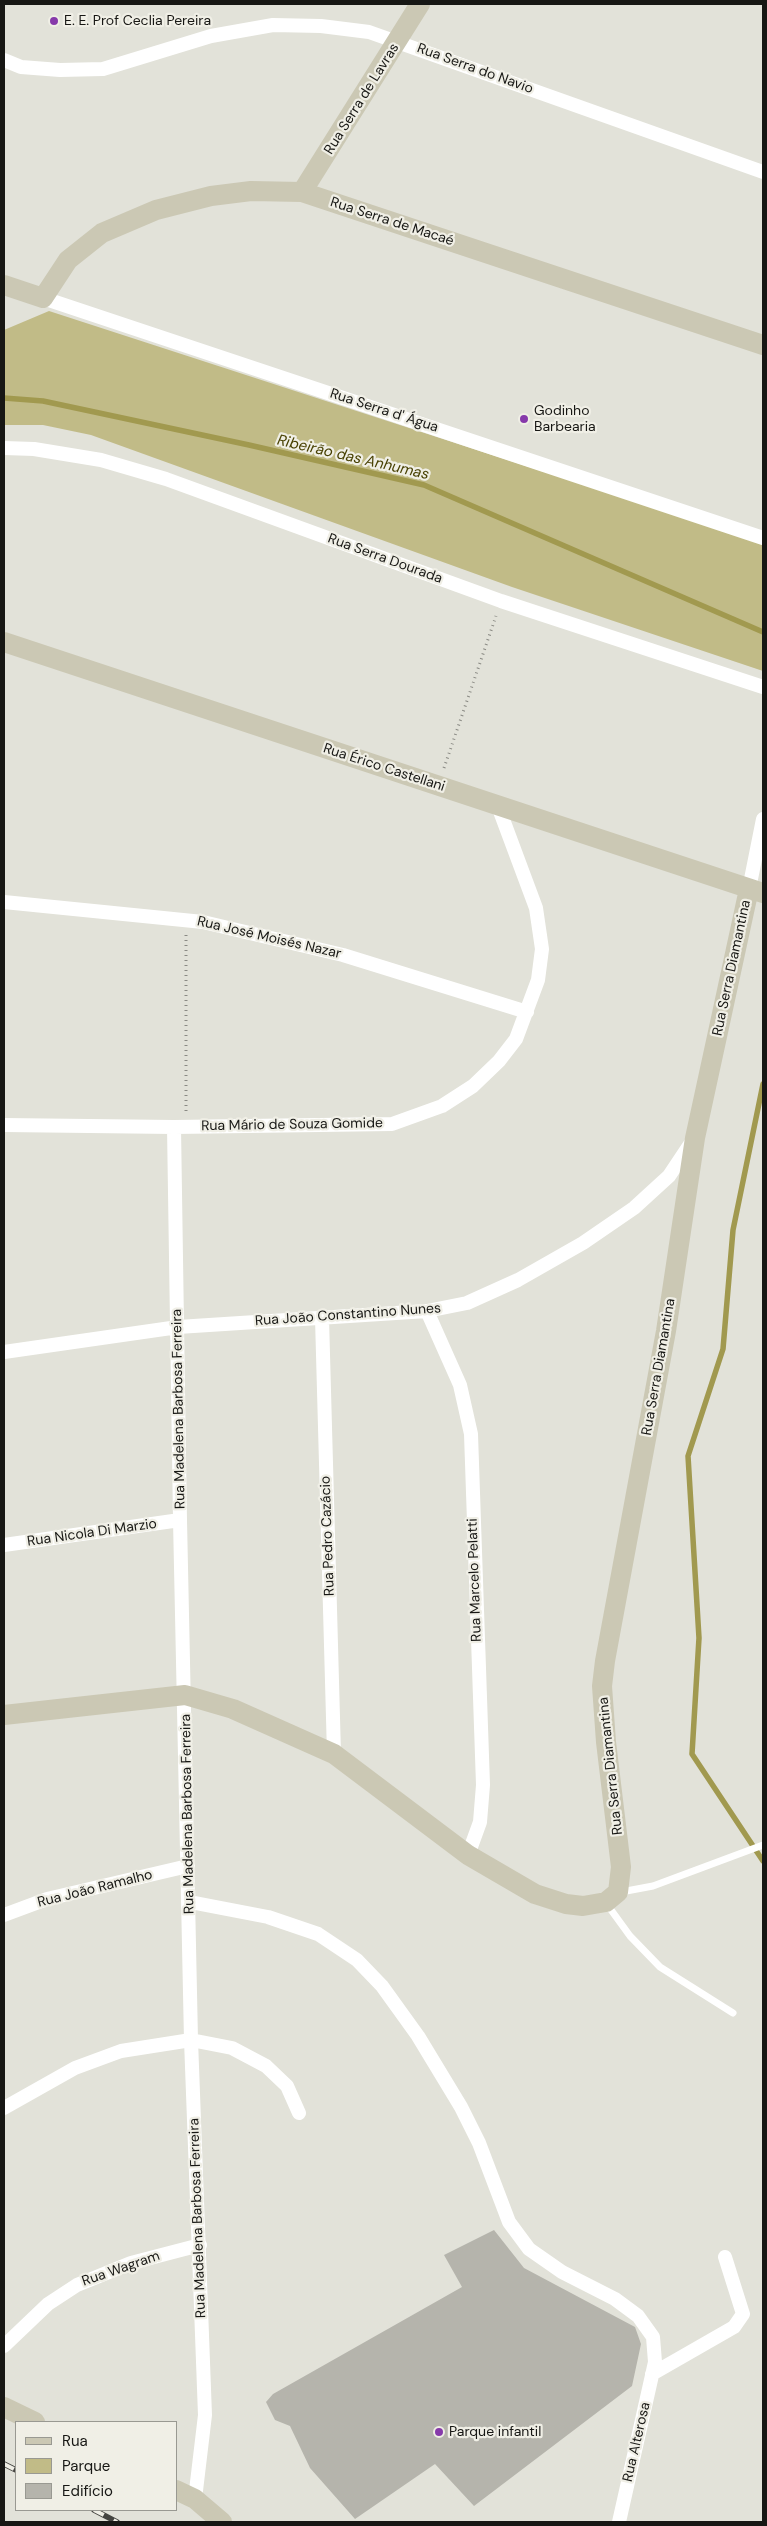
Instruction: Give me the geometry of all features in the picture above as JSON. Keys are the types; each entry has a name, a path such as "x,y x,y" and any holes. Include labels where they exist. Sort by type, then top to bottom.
{"street":[{"name":"Rua Serra de Lavras","path":"302,192 398,42 420,4"},
{"name":"Rua Serra do Navio","path":"4,60 21,67 60,70 104,69 211,36 273,25 321,26 369,32 763,172"},
{"name":"Rua Serra de Macaé","path":"43,298 68,260 102,233 156,210 211,196 251,191 302,192 763,345"},
{"name":"Rua Serra d' Água","path":"4,285 763,538"},
{"name":"Rua Serra Dourada","path":"4,448 34,448 101,460 166,479 501,601 763,687"},
{"name":"Rua Érico Castellani","path":"4,642 756,891"},
{"name":"Rua Mário de Souza Gomide","path":"4,1124 180,1127 392,1124 442,1106 473,1086 499,1061 516,1039 538,980 542,949 536,908 498,806"},
{"name":"Rua Serra Diamantina","path":"607,1900 621,1867 606,1742 602,1686 605,1661 666,1331 695,1138 756,891 763,819"},
{"name":"Rua José Moisés Nazar","path":"4,902 186,920 279,938 343,955 527,1012"},
{"name":"Rua Madelena Barbosa Ferreira","path":"180,1127 178,1327 180,1520 192,2040 205,2415 195,2499"},
{"name":"Rua João Constantino Nunes","path":"4,1352 178,1327 428,1311 475,1299 518,1280 583,1243 634,1208 669,1176 695,1138"},
{"name":"Rua Marcelo Pelatti","path":"428,1311 460,1385 471,1434 483,1785 480,1822 468,1855"},
{"name":"Rua Pedro Cazácio","path":"322,1318 334,1754"},
{"name":"Rua Nicola Di Marzio","path":"4,1546 180,1520"},
{"path":"4,1715 185,1695 233,1709 334,1754 468,1855 535,1894 566,1904 607,1900"},
{"name":"Rua João Ramalho","path":"4,1916 47,1899 188,1866"},
{"name":"Rua Alterosa","path":"190,1902 268,1916 318,1934 357,1960 382,1986 418,2036 461,2107 479,2143 509,2222 529,2249 562,2272 615,2299 638,2316 653,2337 653,2368 619,2522"},
{"path":"4,2108 75,2068 121,2051 192,2040 232,2048 266,2066 287,2086 299,2113"},
{"name":"Rua Wagram","path":"4,2346 48,2304 77,2284 131,2263 200,2245"},
{"path":"653,2368 734,2326 743,2314 725,2257"},
{"path":"4,2407 33,2421"},
{"path":"178,2491 195,2499 222,2522"}],"lane":[{"path":"733,2013 660,1967 630,1936 607,1900 653,1886 763,1845"}],"path":[{"path":"438,786 501,601"},
{"path":"180,1127 186,920"}],"green space":[{"path":"49,311 763,543 763,671 512,587 91,435 43,425 4,425 4,330"}],"building":[{"path":"494,2230 524,2268 635,2327 641,2344 632,2386 474,2506 435,2464 355,2519 310,2468 290,2426 275,2420 266,2402 273,2394 462,2287 444,2255"}],"waterway":[{"name":"Ribeirão das Anhumas","path":"4,398 43,401 424,485 763,632"},
{"path":"763,1084 733,1230 723,1349 688,1456 699,1638 692,1754 763,1861"}],"railway":[{"path":"4,2464 15,2470"},
{"path":"96,2511 117,2522"}],"place":[{"name":"E. E. Prof Ceclia Pereira","path":"54,21"},
{"name":"Godinho Barbearia","path":"524,419"},
{"name":"Parque infantil","path":"439,2432"}]}
